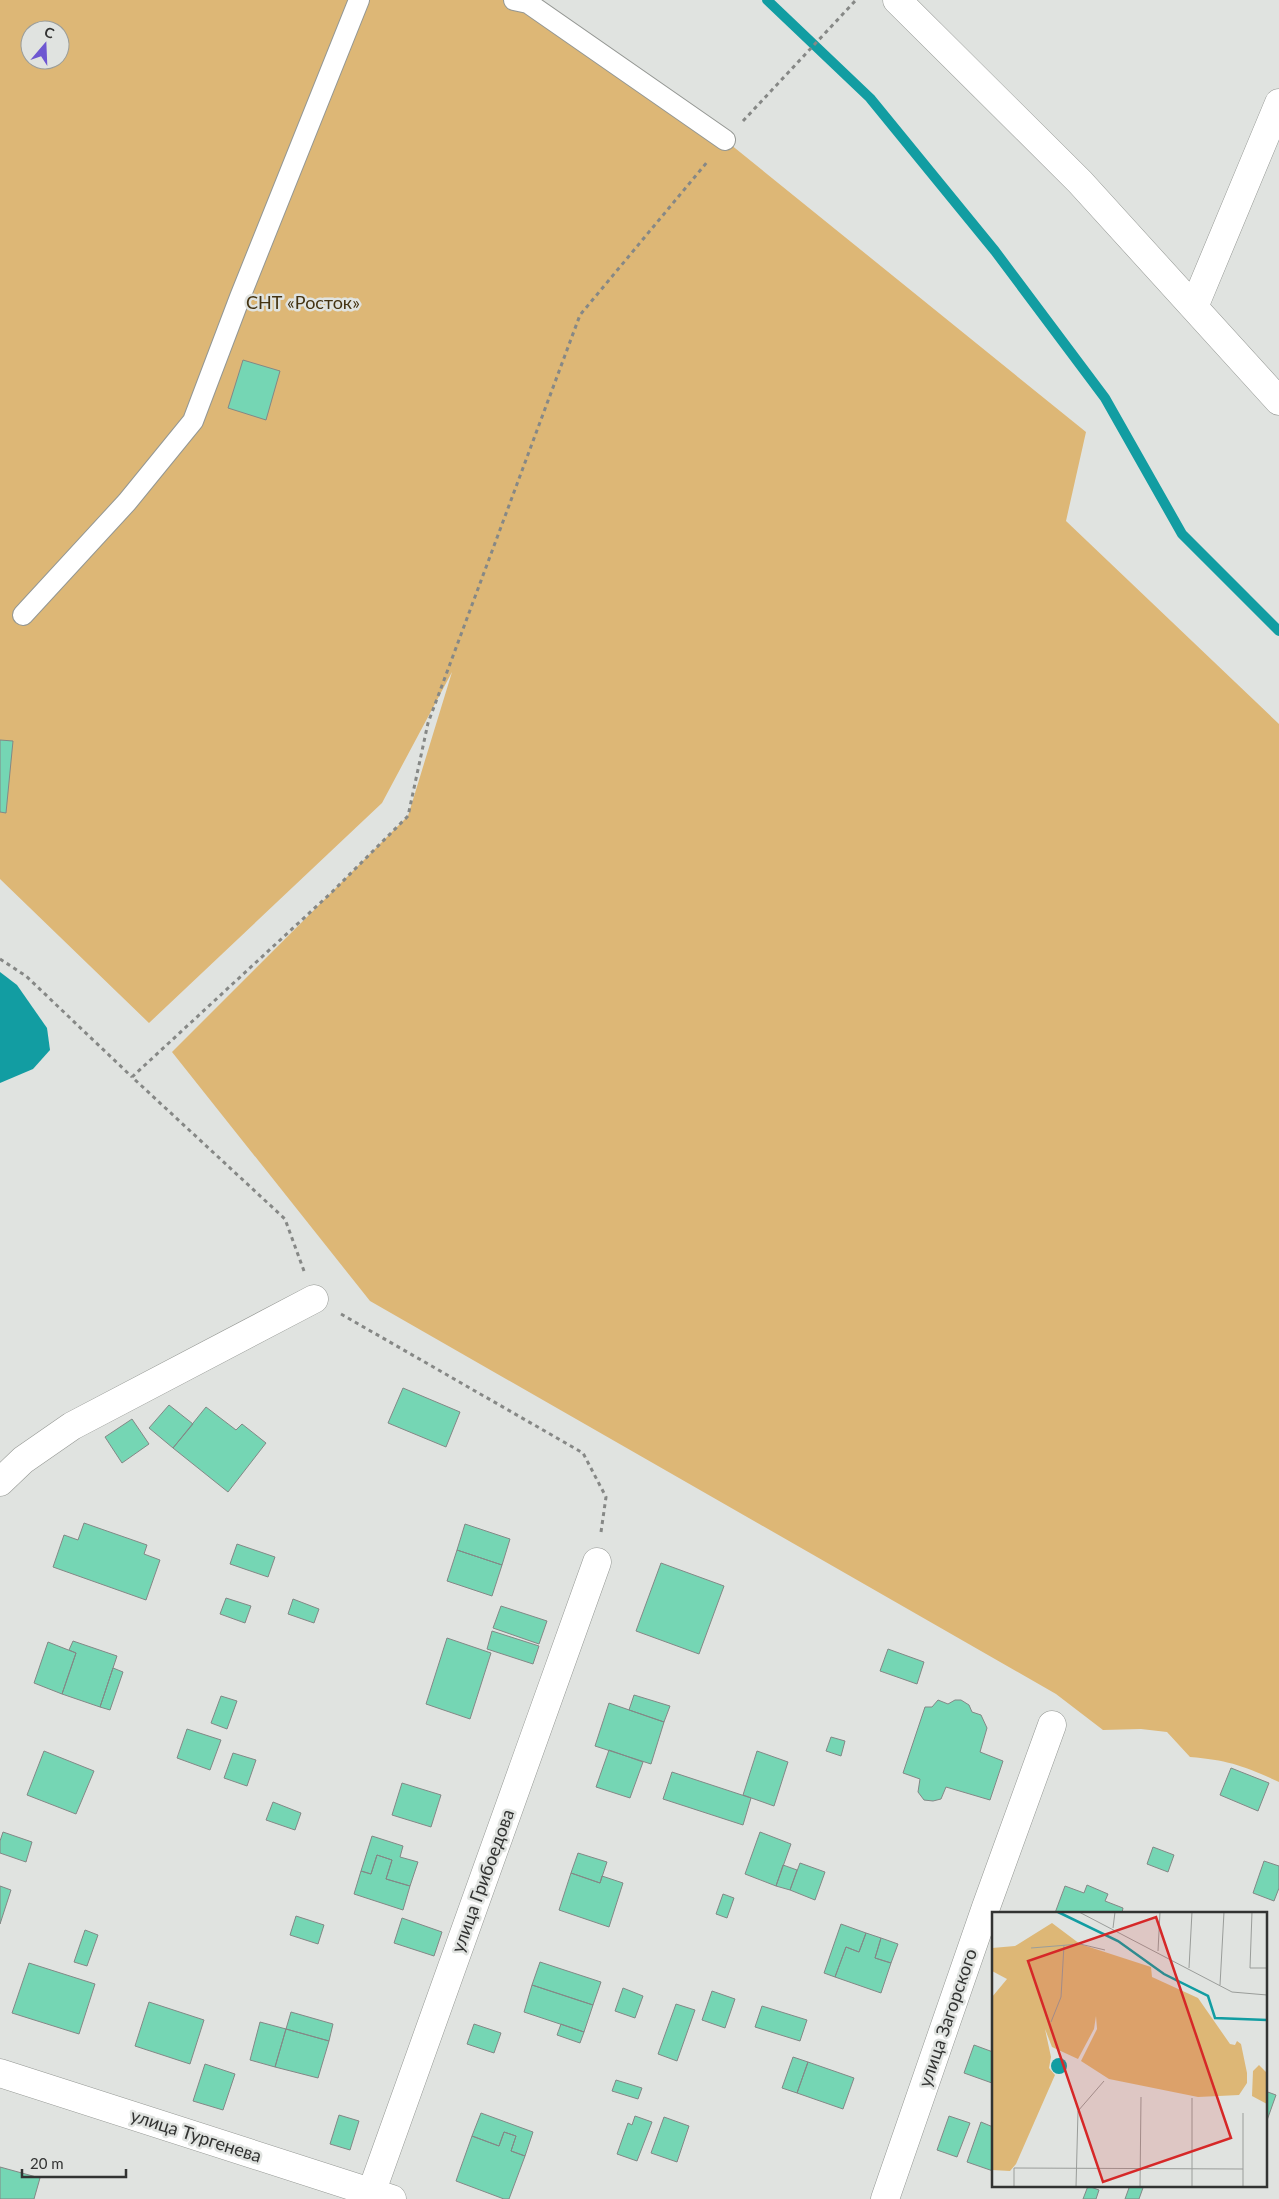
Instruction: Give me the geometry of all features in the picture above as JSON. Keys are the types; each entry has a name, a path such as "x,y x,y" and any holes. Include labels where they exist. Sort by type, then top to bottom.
{"street":[{"path":"897,0 1080,182 1279,401"},
{"path":"1194,307 1279,103"},
{"path":"0,1482 23,1460 72,1426 314,1298"},
{"name":"улица Грибоедова","path":"378,2197 597,1562"},
{"name":"улица Загорского","path":"885,2199 986,1907 1052,1725"},
{"name":"улица Тургенева","path":"0,2072 378,2197"}],"lane":[{"path":"23,615 127,502 193,421 240,297 359,0"},
{"path":"514,0 528,3 725,140"}],"path":[{"path":"132,1076 332,892 408,816 428,723 580,316 725,140 856,0"},
{"path":"0,959 26,976 285,1219 314,1298 583,1453 606,1497 597,1562"}],"green space":[{"name":"СНТ «Росток»","path":"0,0 525,0 725,140 1086,432 1066,521 1279,724 1279,1782 1236,1765 1190,1757 1167,1732 1141,1729 1103,1730 1056,1694 370,1301 172,1052 408,816 452,672 382,803 149,1023 0,879"}],"water":[{"path":"0,972 17,985 47,1028 50,1050 33,1069 0,1083"}],"building":[{"path":"243,360 280,371 266,420 228,408"},
{"path":"0,740 13,741 6,813 0,812"},
{"path":"403,1388 460,1412 446,1447 388,1423"},
{"path":"169,1405 193,1424 173,1448 149,1428"},
{"path":"206,1407 236,1430 242,1424 266,1443 228,1492 173,1448"},
{"path":"132,1419 149,1444 122,1463 105,1437"},
{"path":"84,1523 147,1545 144,1554 160,1560 146,1600 53,1567 64,1535 78,1540"},
{"path":"465,1524 510,1539 502,1565 457,1550"},
{"path":"237,1544 275,1557 268,1577 230,1564"},
{"path":"457,1550 502,1565 492,1596 447,1581"},
{"path":"661,1563 724,1586 699,1654 636,1631"},
{"path":"226,1598 251,1606 245,1623 220,1614"},
{"path":"293,1599 319,1609 314,1623 288,1614"},
{"path":"501,1606 547,1621 539,1644 493,1628"},
{"path":"492,1631 539,1646 533,1664 487,1649"},
{"path":"447,1638 491,1653 470,1719 426,1704"},
{"path":"73,1641 117,1656 100,1707 62,1694 76,1653 69,1650"},
{"path":"48,1642 76,1653 62,1694 34,1683"},
{"path":"888,1649 924,1662 917,1684 880,1671"},
{"path":"113,1668 123,1672 110,1710 100,1707"},
{"path":"634,1695 670,1706 664,1722 629,1710"},
{"path":"221,1696 237,1701 227,1729 211,1723"},
{"path":"938,1700 948,1704 955,1700 961,1700 969,1705 972,1712 981,1715 987,1728 980,1752 1003,1761 990,1800 946,1787 941,1799 933,1801 924,1800 918,1792 920,1779 903,1773 925,1707 932,1707"},
{"path":"609,1703 664,1722 651,1764 595,1746"},
{"path":"187,1729 221,1740 210,1770 177,1758"},
{"path":"831,1737 845,1741 841,1756 826,1751"},
{"path":"609,1750 643,1762 630,1798 596,1787"},
{"path":"44,1751 94,1771 76,1814 27,1795"},
{"path":"757,1751 788,1762 774,1806 743,1795"},
{"path":"233,1753 256,1760 247,1786 224,1778"},
{"path":"1231,1768 1269,1783 1258,1811 1220,1795"},
{"path":"672,1772 751,1798 743,1825 663,1799"},
{"path":"402,1783 441,1795 431,1827 392,1815"},
{"path":"273,1802 301,1813 295,1830 266,1820"},
{"path":"3,1832 32,1842 26,1862 0,1853 0,1841"},
{"path":"760,1832 791,1844 776,1886 745,1874"},
{"path":"372,1836 403,1846 400,1857 418,1862 410,1886 386,1879 392,1860 377,1855 371,1874 361,1871"},
{"path":"1153,1847 1174,1855 1168,1872 1147,1864"},
{"path":"578,1853 607,1862 600,1883 571,1873"},
{"path":"377,1855 392,1860 386,1879 410,1886 403,1910 354,1894 361,1871 371,1874"},
{"path":"1264,1861 1279,1866 1279,1888 1274,1901 1253,1893"},
{"path":"800,1863 825,1872 815,1900 790,1890"},
{"path":"783,1865 797,1870 790,1890 776,1886"},
{"path":"571,1873 600,1883 602,1876 623,1883 609,1927 559,1910"},
{"path":"1087,1885 1108,1894 1105,1901 1123,1908 1122,1912 1055,1912 1065,1886 1084,1893"},
{"path":"0,1886 11,1890 0,1924"},
{"path":"723,1894 734,1898 727,1918 716,1914"},
{"path":"296,1916 324,1925 318,1944 290,1935"},
{"path":"402,1918 442,1932 434,1956 394,1943"},
{"path":"841,1924 866,1933 859,1952 846,1947 835,1977 824,1973"},
{"path":"85,1930 98,1935 87,1966 74,1962"},
{"path":"866,1933 881,1938 875,1958 891,1963 881,1993 835,1977 846,1947 859,1952"},
{"path":"881,1938 898,1944 891,1963 875,1958"},
{"path":"540,1962 601,1982 593,2005 532,1985"},
{"path":"29,1963 95,1984 79,2034 12,2013"},
{"path":"532,1985 593,2005 584,2032 524,2012"},
{"path":"623,1988 643,1996 635,2018 615,2011"},
{"path":"712,1991 735,1999 725,2028 702,2020"},
{"path":"149,2002 204,2020 190,2064 135,2046"},
{"path":"676,2004 695,2010 677,2061 658,2054"},
{"path":"762,2006 807,2020 800,2041 755,2027"},
{"path":"291,2012 333,2024 329,2041 286,2029"},
{"path":"260,2022 286,2029 275,2067 250,2060"},
{"path":"474,2024 501,2033 494,2053 467,2044"},
{"path":"561,2024 584,2032 580,2043 557,2035"},
{"path":"286,2029 329,2041 318,2078 275,2067"},
{"path":"974,2045 992,2052 992,2083 964,2073"},
{"path":"793,2057 808,2062 797,2093 782,2088"},
{"path":"808,2062 854,2078 843,2109 797,2093"},
{"path":"205,2064 235,2074 223,2110 193,2101"},
{"path":"616,2080 642,2088 638,2099 612,2091"},
{"path":"1266,2091 1276,2095 1266,2123"},
{"path":"481,2113 533,2132 525,2156 511,2151 516,2136 504,2132 499,2146 472,2136"},
{"path":"339,2115 359,2121 350,2150 330,2144"},
{"path":"635,2116 652,2122 637,2161 617,2154 628,2123 632,2125"},
{"path":"949,2116 970,2123 957,2157 937,2150"},
{"path":"664,2117 689,2126 677,2162 651,2153"},
{"path":"981,2122 992,2127 992,2171 967,2162"},
{"path":"504,2132 516,2136 511,2151 525,2156 509,2199 504,2199 456,2181 472,2136 499,2146"},
{"path":"0,2167 40,2178 34,2199 0,2199"},
{"path":"1088,2186 1099,2190 1096,2199 1083,2199"},
{"path":"1130,2186 1144,2186 1139,2199 1125,2199"}],"waterway":[{"path":"767,0 870,98 995,251 1105,398 1182,534 1279,631"}]}
